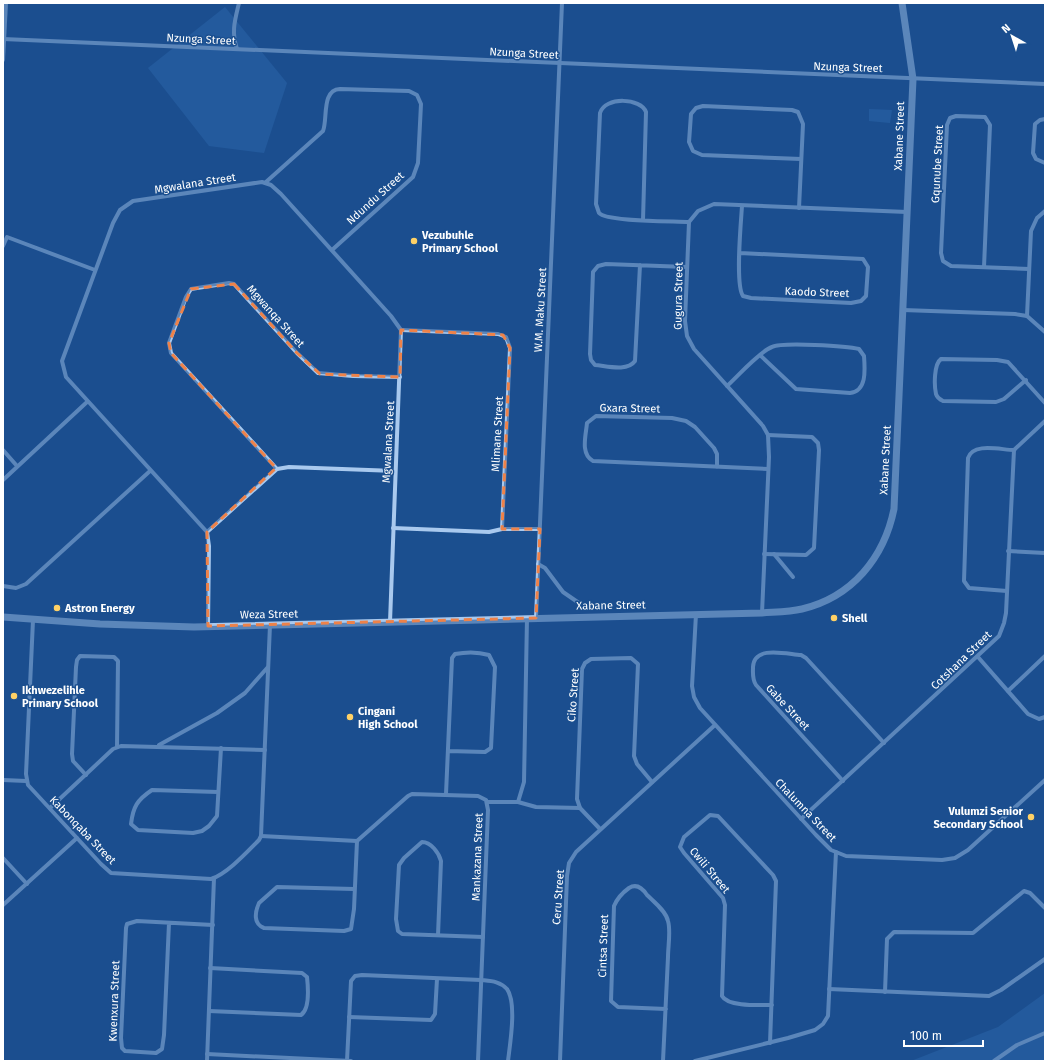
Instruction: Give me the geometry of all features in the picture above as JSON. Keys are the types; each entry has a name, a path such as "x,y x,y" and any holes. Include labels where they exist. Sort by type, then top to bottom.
{"street":[{"path":"3,60 6,3"},
{"path":"237,49 233,32 239,3"},
{"name":"W.M. Maku Street","path":"536,618 562,3"},
{"name":"Xabane Street","path":"536,618 762,613 800,610 832,598 863,574 876,558 884,542 894,508 913,79 902,3"},
{"name":"Nzunga Street","path":"4,39 1045,84"},
{"name":"Ndundu Street","path":"266,182 323,131 328,97 333,91 340,89 409,91 417,95 421,104 417,169 406,183 332,250"},
{"path":"643,220 646,112 643,106 638,103 609,102 603,106 600,113 597,211 604,217 643,220 689,222 698,211 708,205 907,212"},
{"path":"799,208 803,124 801,115 796,111 703,106 696,108 691,114 690,144 696,153 702,155 801,159"},
{"name":"Gqunube Street","path":"984,267 990,125 985,117 956,116 950,118 947,125 942,257 945,263 951,266 1029,269"},
{"path":"1045,119 1040,120 1035,124 1033,152 1036,159 1045,163"},
{"path":"266,182 281,194 395,320 402,330"},
{"name":"Mgwalana Street","path":"206,532 66,377 62,362 94,270 116,215 128,203 187,192 266,182"},
{"name":"Kaodo Street","path":"740,253 863,259 868,267 866,296 861,301 851,303 747,297 741,293 739,285 740,253 742,206"},
{"path":"1027,316 1032,226 1036,218 1045,212"},
{"name":"Gugura Street","path":"689,222 685,329 687,336 694,349 759,421 768,435"},
{"path":"3,246 7,237 94,270"},
{"path":"640,265 635,361 631,366 624,367 595,365 590,360 590,354 593,272 598,266 606,264 640,265 687,267"},
{"name":"Mgwanqa Street","path":"277,468 179,362 169,348 169,343 180,312 191,289 229,283 234,284 297,353 318,373 353,376 400,377"},
{"path":"903,310 1015,314 1027,316 1045,332"},
{"name":"Mgwalana Street","path":"390,622 402,330"},
{"name":"Mlimane Street","path":"402,330 498,334 503,335 508,341 510,348 502,529"},
{"path":"727,386 760,355 771,347 781,345 855,348 862,352 864,356 863,386 858,391 850,393 796,389 760,355"},
{"path":"1026,380 1004,398 992,403 943,401 938,397 936,392 937,363 944,358 1004,361 1010,364 1026,380 1045,403"},
{"path":"3,480 88,402"},
{"name":"Gxara Street","path":"717,467 717,457 714,448 695,427 686,421 672,418 596,416 587,423 585,451 589,458 593,461 717,467 768,469"},
{"path":"1007,591 969,588 964,581 968,458 971,451 977,448 1014,450 1045,421"},
{"path":"762,613 768,435 812,437 818,443 819,450 814,548 806,555 764,554"},
{"path":"3,450 18,466"},
{"name":"Cotshana Street","path":"801,820 978,657 995,641 1003,630 1007,591 1014,450"},
{"path":"208,626 209,546 206,532 277,468 289,467 396,471"},
{"path":"3,586 16,588 26,584 150,471"},
{"path":"394,528 486,532 498,531 502,529 540,529"},
{"path":"1008,551 1045,553"},
{"path":"774,554 793,577"},
{"path":"538,564 545,568 563,592 579,603"},
{"name":"Chalumna Street","path":"696,614 692,686 694,698 700,708 801,820 828,847 836,852 855,856 942,860 955,858 972,847 1045,780"},
{"name":"Weza Street","path":"3,617 100,624 208,626 270,626 536,618"},
{"path":"518,802 524,782 527,618"},
{"path":"3,780 26,781 33,620"},
{"path":"207,1061 214,878 250,849 261,836 270,626"},
{"path":"446,794 452,658 455,654 464,653 482,653 489,655 495,667 491,748 485,752 448,752"},
{"name":"Gabe Street","path":"843,780 756,685 753,678 754,661 756,656 763,653 801,655 806,658 884,743"},
{"path":"86,775 74,761 72,754 76,667 77,660 80,656 114,657 118,661 117,747"},
{"path":"1008,691 1045,656"},
{"path":"978,657 1032,717 1039,719 1045,717"},
{"name":"Ciko Street","path":"580,808 577,793 582,669 585,663 591,659 632,658 638,664 634,756 637,764 652,782"},
{"path":"159,746 216,714 245,693 269,666"},
{"name":"Ceru Street","path":"560,1061 568,869 576,852 715,725"},
{"path":"50,808 117,747 125,745 265,750"},
{"path":"218,792 152,790 135,805 131,824 138,830 193,833 202,831 209,826 217,816 221,748"},
{"name":"Kabonqaba Street","path":"26,781 106,870 113,874 214,878"},
{"name":"Mankazana Street","path":"357,841 408,796 419,793 478,796 487,802 488,810 478,1061"},
{"path":"487,802 518,802 536,807 580,808 600,829"},
{"name":"Cwili Street","path":"770,1043 772,1005 776,881 773,875 718,816 710,815 682,840 680,847 723,898 725,905 722,996 724,1000 731,1003 772,1005"},
{"path":"261,836 357,841 352,927 348,931 264,928 259,926 256,921 259,903 277,887 354,889"},
{"path":"3,905 77,838"},
{"path":"438,935 441,861 437,853 429,844 422,842 404,858 399,865 396,929 401,934 483,937"},
{"path":"695,1061 770,1043 821,1027 828,1016 836,852"},
{"path":"3,858 27,884"},
{"name":"Cintsa Street","path":"663,1061 666,1009 668,921 665,914 644,890 638,887 633,887 618,898 614,906 611,1001 618,1006 666,1009"},
{"path":"885,992 887,938 894,932 973,933 1024,891 1030,892 1045,908"},
{"name":"Kwenxura Street","path":"169,923 164,1035 162,1049 156,1053 125,1051 121,1045 121,1038 126,925 129,922 134,921 213,925"},
{"path":"829,989 988,996 1001,990 1045,959"},
{"path":"209,1011 302,1015 306,1010 308,983 307,977 302,973 210,968"},
{"path":"347,1061 350,983 355,976 481,980 496,982 506,989 512,1001 508,1061"},
{"path":"349,1017 431,1020 435,1014 437,979"},
{"path":"994,1061 1017,1045 1045,1033"},
{"path":"207,1054 351,1061"}],"highlighted area":[{"path":"234,284 297,353 320,374 400,377 401,330 503,335 510,348 502,529 540,529 536,618 208,626 207,532 276,468 171,353 169,343 191,289"}],"shaded area":[{"path":"225,7 287,83 264,153 209,146 148,68"},
{"path":"869,109 892,110 890,123 869,121"},
{"path":"1045,993 1045,1061 911,1061 998,1027"}],"place":[{"name":"Vezubuhle Primary School","path":"414,241"},
{"name":"Astron Energy","path":"57,608"},
{"name":"Shell","path":"834,618"},
{"name":"Ikhwezelihle Primary School","path":"14,696"},
{"name":"Cingani High School","path":"350,717"},
{"name":"Vulumzi Senior Secondary School","path":"1031,817"}]}
